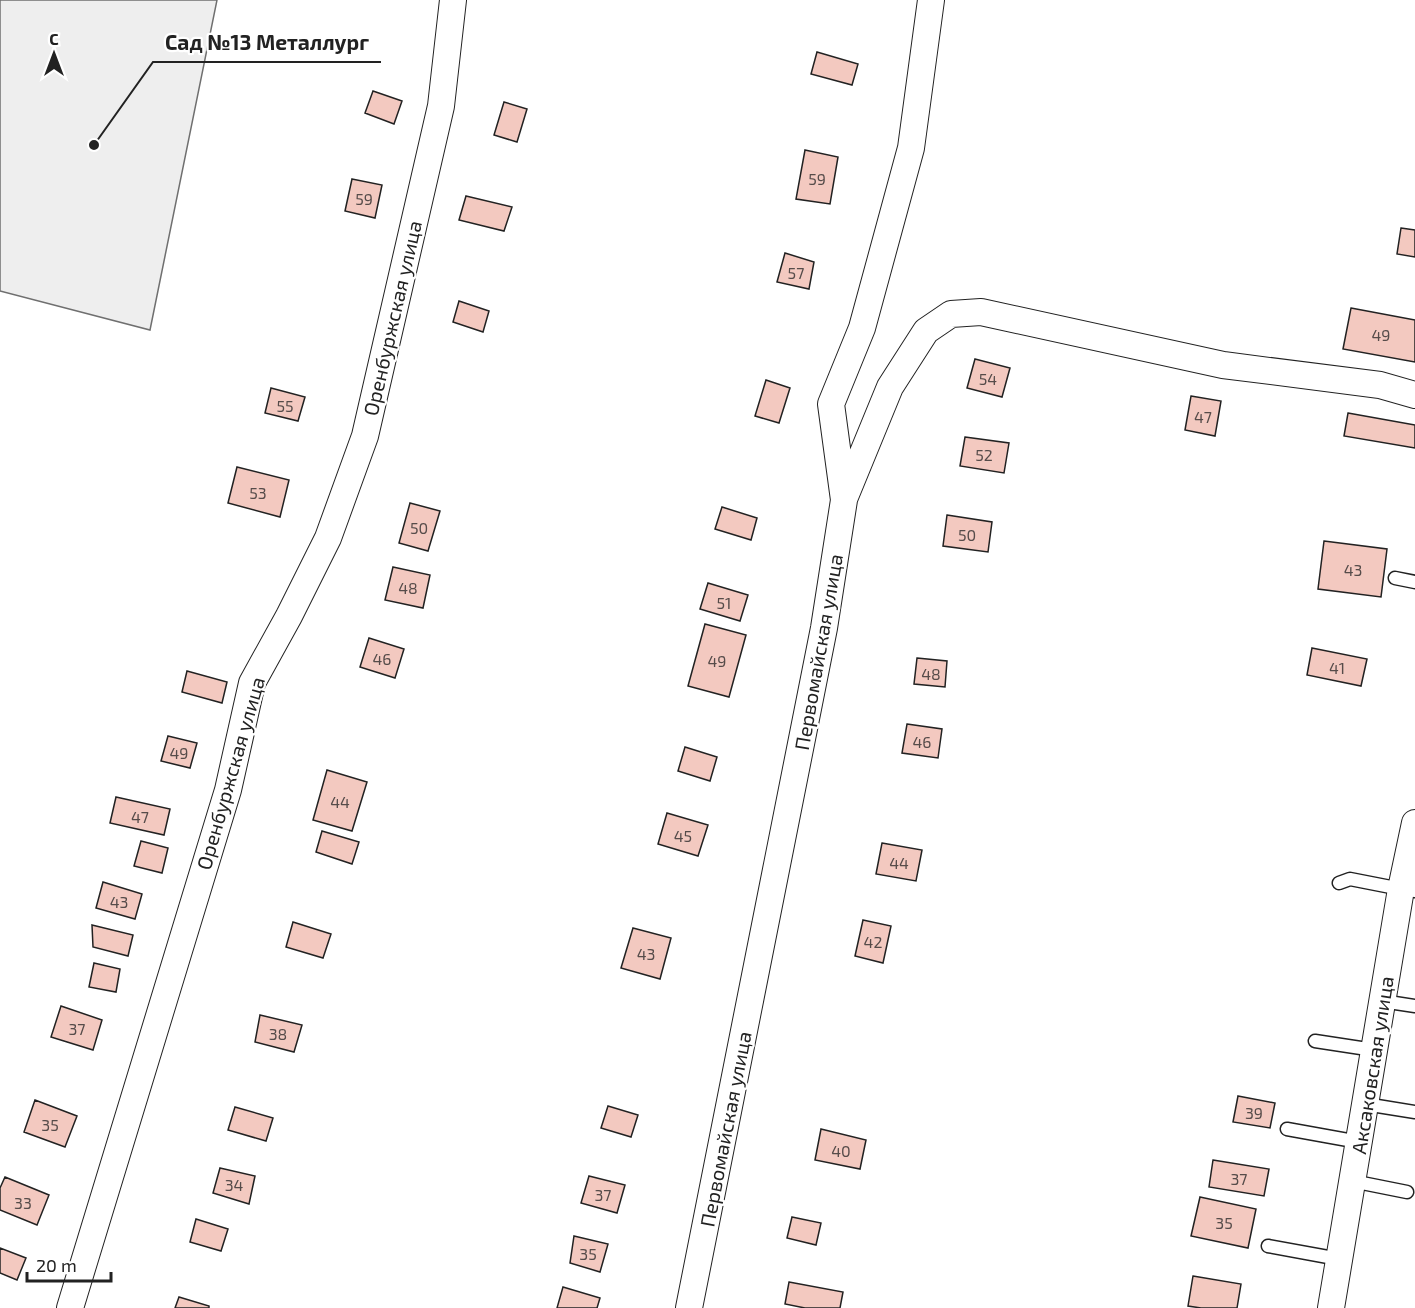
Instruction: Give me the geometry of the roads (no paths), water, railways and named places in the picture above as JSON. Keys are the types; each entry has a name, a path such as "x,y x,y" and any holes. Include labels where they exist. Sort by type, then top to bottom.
{"street":[{"name":"Оренбуржская улица","path":"70,1308 228,790 252,682 289,616 328,538 365,436 441,106 453,0"},
{"name":"Первомайская улица","path":"689,1308 824,628 844,500 831,404 862,328 911,148 931,0"},
{"path":"844,500 890,387 926,331 951,314 981,312 1222,365 1380,385 1415,395"},
{"name":"Аксаковская улица","path":"1331,1308 1382,1001 1408,890 1415,823"}],"lane":[{"path":"1395,578 1415,582"},
{"path":"1339,883 1350,879 1408,890"},
{"path":"1382,1001 1415,1006"},
{"path":"1315,1041 1374,1050"},
{"path":"1365,1104 1415,1112"},
{"path":"1287,1129 1359,1142"},
{"path":"1352,1181 1407,1192"},
{"path":"1268,1246 1339,1258"}],"place":[{"name":"Сад №13 Металлург","path":"94,145"}]}
